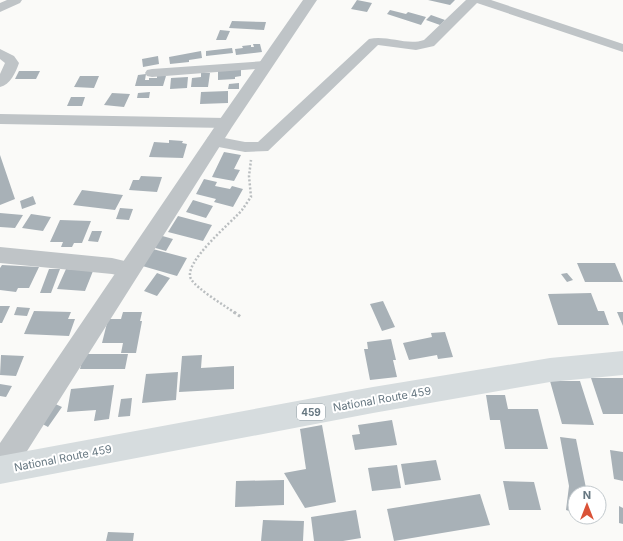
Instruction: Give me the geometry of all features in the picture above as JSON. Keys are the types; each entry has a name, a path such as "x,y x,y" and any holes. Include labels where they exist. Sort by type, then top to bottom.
{"highway":[{"name":"National Route 459","path":"0,469 373,400 550,370 623,363"}],"street":[{"path":"0,8 16,0"},
{"path":"0,469 214,141 310,0"},
{"path":"214,141 256,148 262,147 374,42 388,41 420,46 429,43 473,0"},
{"path":"480,0 623,48"},
{"path":"0,53 12,63 9,72 0,83"},
{"path":"152,73 265,66"},
{"path":"0,119 226,123"},
{"path":"0,255 112,266 130,270"}],"path":[{"path":"241,317 194,284 190,277 190,269 209,243 248,202 251,192 249,176 250,168 252,155 256,148"}],"building":[{"path":"357,0 372,3 367,12 351,9"},
{"path":"428,0 455,0 450,5"},
{"path":"390,10 406,14 408,12 426,17 421,25 387,14"},
{"path":"431,15 445,20 440,25 426,20"},
{"path":"232,21 266,22 264,30 229,28"},
{"path":"220,30 230,31 226,40 216,40"},
{"path":"253,44 260,44 262,52 236,55 235,49 243,48 242,46 251,45 251,47 254,47"},
{"path":"232,48 233,53 206,56 206,51"},
{"path":"201,51 202,58 189,60 189,62 170,64 169,57"},
{"path":"158,56 159,64 143,67 142,59"},
{"path":"241,69 241,76 235,77 235,79 218,80 218,70"},
{"path":"19,71 40,71 36,79 15,79"},
{"path":"201,73 210,73 208,87 191,87 192,78 201,77"},
{"path":"146,74 145,80 149,80 149,78 157,78 157,76 166,76 163,86 135,86 138,75"},
{"path":"80,76 99,76 94,88 74,87"},
{"path":"188,77 187,88 170,89 171,78"},
{"path":"239,83 239,89 228,89 229,84"},
{"path":"228,91 228,103 200,104 201,92"},
{"path":"150,92 149,98 137,98 138,93"},
{"path":"112,93 130,94 124,107 104,105"},
{"path":"71,97 85,97 82,106 67,106"},
{"path":"169,140 183,141 182,143 187,144 183,158 149,157 154,142 169,143"},
{"path":"224,152 241,155 234,169 240,170 234,181 212,177"},
{"path":"0,155 15,199 0,205"},
{"path":"141,176 162,177 157,192 129,190 133,180 139,180"},
{"path":"204,179 217,182 215,186 230,189 232,186 243,189 233,207 214,202 216,199 196,194"},
{"path":"82,190 123,195 115,210 73,205"},
{"path":"33,196 36,204 22,209 20,201"},
{"path":"193,200 213,206 206,218 186,212"},
{"path":"120,208 133,209 129,220 116,219"},
{"path":"0,213 23,215 15,228 0,227"},
{"path":"31,214 51,217 43,231 22,228"},
{"path":"178,216 212,225 203,241 168,232"},
{"path":"60,220 91,221 82,243 74,243 72,247 61,247 63,242 50,242"},
{"path":"92,231 102,231 98,242 88,241"},
{"path":"159,235 173,239 166,251 152,247"},
{"path":"149,248 187,258 177,276 139,265"},
{"path":"577,263 615,263 623,282 585,282"},
{"path":"2,265 39,267 29,288 18,288 16,292 0,290 0,268"},
{"path":"49,269 60,269 51,293 40,293"},
{"path":"66,269 93,271 85,291 57,289"},
{"path":"157,273 170,278 157,296 144,291"},
{"path":"567,273 573,280 567,282 561,274"},
{"path":"591,293 598,311 604,311 609,325 558,325 548,294"},
{"path":"383,301 395,327 382,331 370,304"},
{"path":"0,306 10,306 2,323 0,323"},
{"path":"17,307 30,308 27,316 14,315"},
{"path":"34,311 71,312 68,319 75,319 69,336 24,334"},
{"path":"123,312 142,312 140,321 142,321 136,353 121,353 123,343 102,343 108,319 121,319"},
{"path":"617,312 623,312 623,326"},
{"path":"445,332 453,357 438,359 437,355 409,360 403,343 432,337 431,333"},
{"path":"391,339 396,360 393,360 397,377 370,380 364,349 368,349 367,342"},
{"path":"84,354 128,354 125,369 80,369"},
{"path":"1,355 24,356 16,376 0,375"},
{"path":"202,355 201,368 234,366 234,389 179,392 182,356"},
{"path":"178,372 176,400 142,403 146,374"},
{"path":"591,378 623,378 623,414 603,414"},
{"path":"550,381 580,381 594,425 562,424"},
{"path":"0,384 12,386 6,397 0,396"},
{"path":"114,385 109,419 94,421 96,410 67,412 71,389"},
{"path":"486,395 505,395 508,409 538,409 548,449 505,449 500,420 490,420"},
{"path":"132,398 130,416 118,417 121,399"},
{"path":"51,402 62,407 48,427 37,421"},
{"path":"392,420 397,445 355,450 352,435 360,434 358,425"},
{"path":"322,425 336,502 305,508 284,473 306,469 300,429"},
{"path":"560,437 576,439 585,485 569,485"},
{"path":"610,450 623,452 623,481 614,479"},
{"path":"436,460 441,480 405,485 401,464"},
{"path":"397,465 401,488 372,491 368,468"},
{"path":"284,480 284,505 235,507 236,481"},
{"path":"503,481 534,482 541,510 509,510"},
{"path":"480,494 490,525 394,541 387,509"},
{"path":"619,506 623,508 623,524 619,523"},
{"path":"356,510 361,538 343,541 314,541 311,517"},
{"path":"263,520 304,521 303,541 261,541"},
{"path":"108,532 134,533 133,541 106,541"}]}
